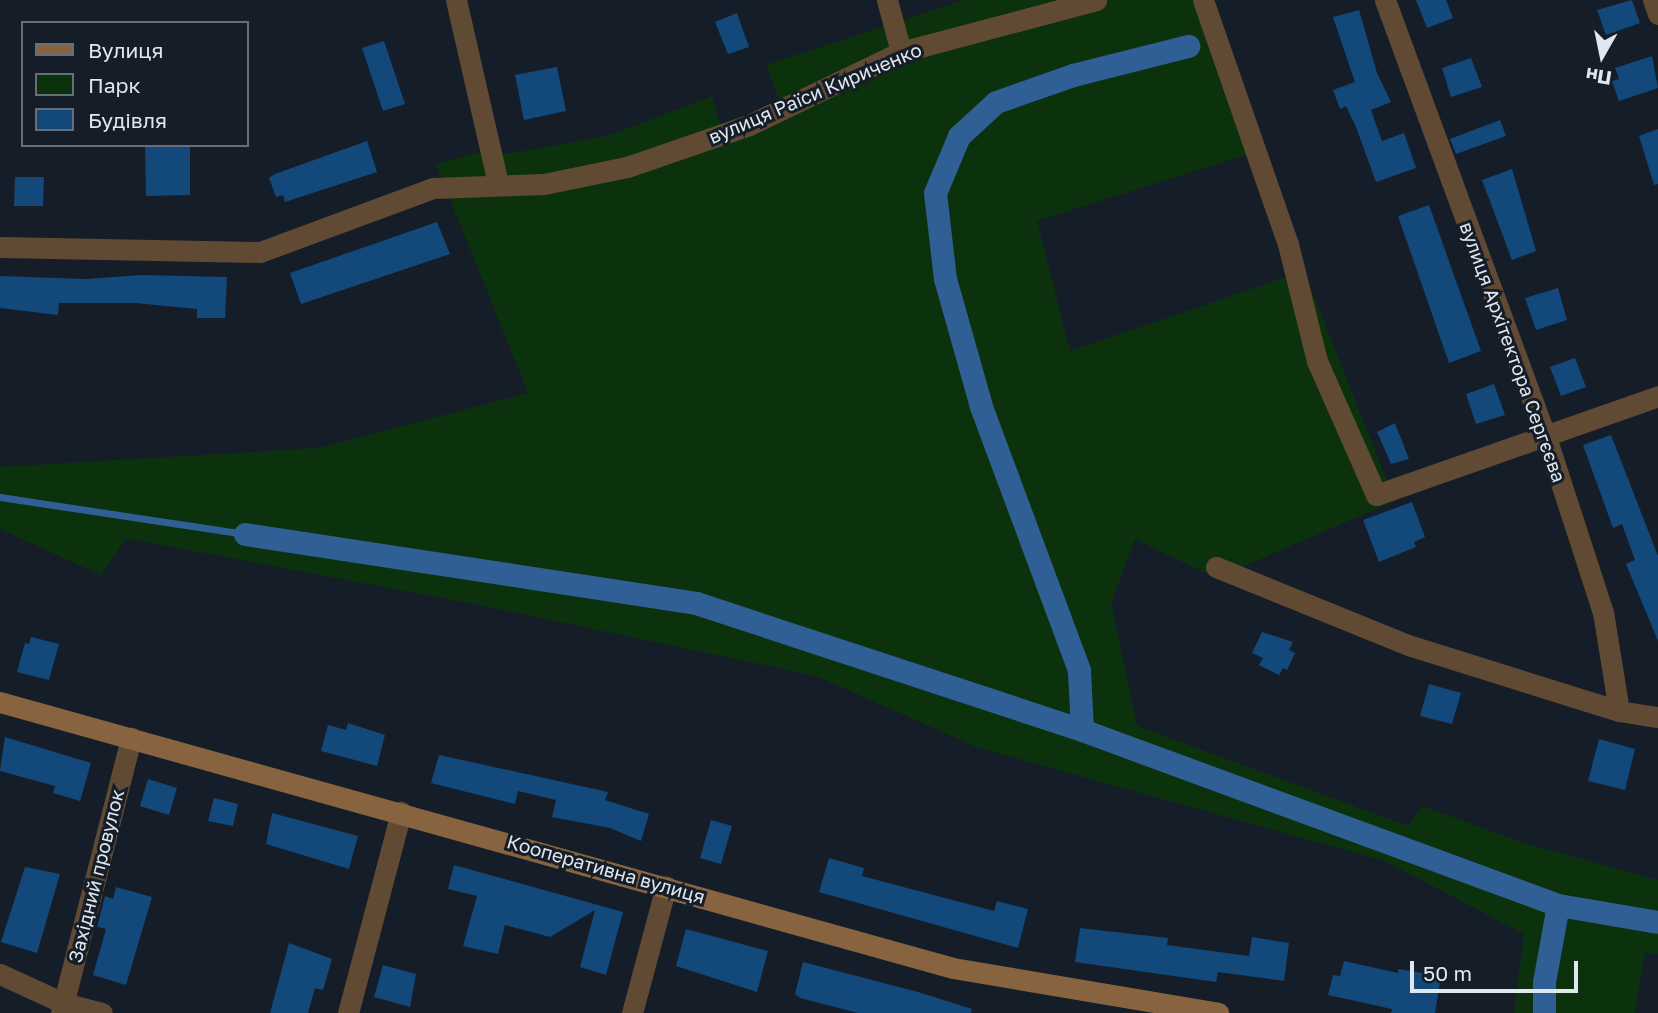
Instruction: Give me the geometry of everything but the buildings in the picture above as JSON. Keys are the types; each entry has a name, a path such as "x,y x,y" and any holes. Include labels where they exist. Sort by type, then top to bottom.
{"street":[{"path":"456,0 498,184"},
{"path":"887,0 901,52"},
{"name":"вулиця Раїси Кириченко","path":"0,247 260,252 433,188 544,184 627,167 749,125 901,52 1096,0"},
{"path":"1203,0 1288,244 1317,361 1376,495 1658,396"},
{"name":"вулиця Архітектора Сергєєва","path":"1385,0 1546,437 1604,612 1619,711"},
{"path":"1653,0 1658,14"},
{"path":"1216,567 1408,645 1619,711 1658,717"},
{"name":"Кооперативна вулиця","path":"0,702 953,968 1218,1013"},
{"name":"Західний провулок","path":"62,1008 131,738"},
{"path":"348,1013 401,812"},
{"path":"632,1013 666,886"},
{"path":"0,974 62,1008 102,1013"}],"green space":[{"path":"964,0 1215,0 1261,150 1037,221 1070,351 1304,271 1395,501 1216,578 1135,539 1111,603 1137,726 1408,826 1422,806 1524,843 1658,880 1658,954 1645,953 1635,1013 1514,1013 1524,934 1385,861 979,748 816,676 479,605 126,538 101,575 0,529 0,467 319,448 528,393 436,164 476,153 514,153 611,135 712,96 720,124 780,102 766,65"}],"waterway":[{"path":"1082,730 1079,670 981,406 945,279 935,193 959,136 996,102 1073,75 1188,46"},
{"path":"0,497 245,534"},
{"path":"245,534 696,603 1082,730 1558,905 1658,922"},
{"path":"1544,1013 1544,982 1558,905"}]}
